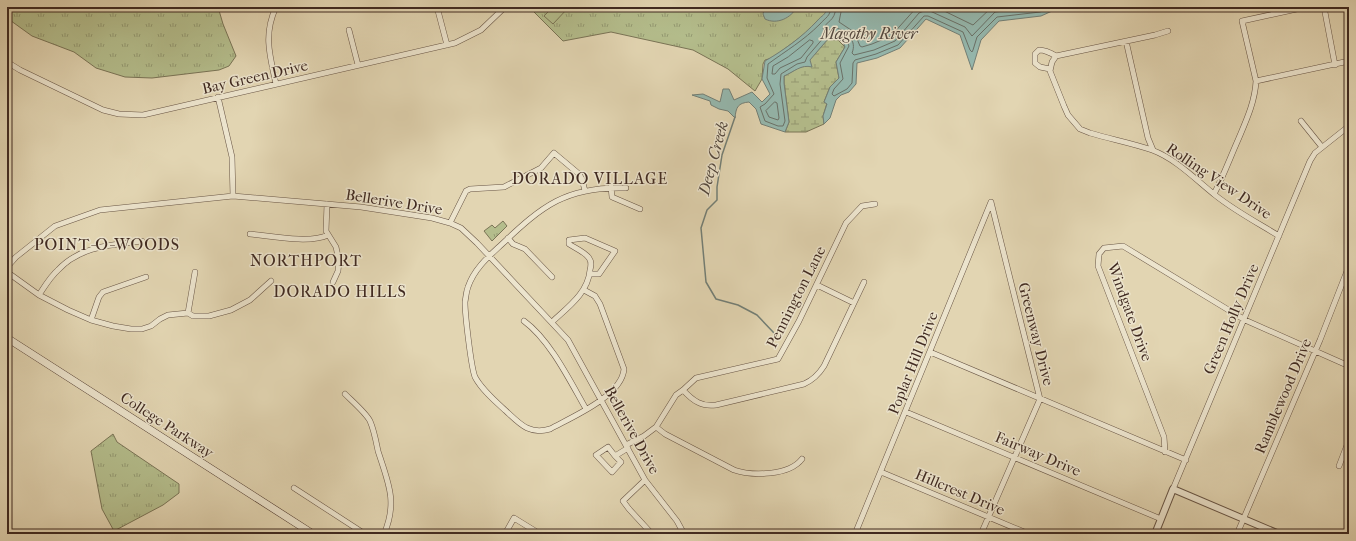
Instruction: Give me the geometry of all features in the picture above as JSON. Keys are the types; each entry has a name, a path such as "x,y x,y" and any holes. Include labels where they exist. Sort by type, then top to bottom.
{"main road":[{"name":"College Parkway","path":"7,338 313,534"}],"street":[{"path":"276,7 268,34 269,52 276,84"},
{"path":"437,7 447,45"},
{"name":"Bay Green Drive","path":"7,62 20,70 103,110 119,114 148,114 447,45 467,38 481,30 505,7"},
{"path":"1214,194 1221,181 1251,109 1256,89 1256,81 1242,21 1306,7"},
{"path":"1324,7 1335,64"},
{"path":"349,30 358,65"},
{"path":"1056,56 1050,69 1040,67 1036,63 1035,54 1039,50 1049,52 1056,56 1168,31"},
{"path":"1126,41 1148,138 1153,150"},
{"path":"1256,81 1349,62"},
{"name":"Rolling View Drive","path":"1050,69 1068,115 1080,129 1105,138 1153,150 1196,178 1228,205 1279,236"},
{"path":"218,97 232,157 233,196"},
{"path":"1301,121 1322,147"},
{"name":"Green Holly Drive","path":"1155,534 1310,161 1315,153 1349,126"},
{"path":"450,223 466,191 470,189 504,187 541,168 554,153 579,174 585,191"},
{"path":"584,290 595,296 600,304 624,369 624,373 618,386 602,400 550,429 536,431 529,429 517,422 475,377 472,366 466,312 466,297 468,288 480,265 526,221 544,207 563,198 585,191 611,187 626,188"},
{"path":"611,187 612,197 640,209"},
{"name":"Bellerive Drive","path":"7,267 16,257 55,226 100,210 233,196 362,207 432,218 450,223 461,228 490,256 571,344 645,480 677,520 684,534"},
{"name":"Poplar Hill Drive","path":"858,533 881,472 991,202"},
{"name":"Greenway Drive","path":"981,534 1040,399 991,202"},
{"path":"327,204 326,227 328,235 336,247 339,261 338,271 333,282"},
{"name":"Pennington Lane","path":"615,456 627,446 656,427 676,395 696,378 778,359 817,285 846,222 862,206 875,204"},
{"path":"250,234 308,240 322,238 328,235"},
{"path":"508,238 513,244 525,248 552,277"},
{"path":"552,322 584,290 590,274 591,263 588,256 569,244 569,240 585,238 615,251 599,274 590,274"},
{"path":"39,295 58,269 68,260 85,251 102,246 142,241"},
{"name":"Windgate Drive","path":"1164,452 1164,437 1098,266 1099,254 1104,248 1123,246 1245,320 1349,366"},
{"name":"Ramblewood Drive","path":"1237,534 1315,351 1349,266"},
{"path":"7,272 39,295 68,310 91,320 131,329 142,329 151,326 168,315 188,313 193,316 209,316 231,310 250,300 271,282"},
{"path":"188,313 195,272"},
{"path":"91,320 99,297 103,292 146,277"},
{"path":"683,390 698,404 707,406 804,384 811,381 824,366 864,282"},
{"path":"817,285 854,303"},
{"path":"524,321 533,327 540,335 562,367 586,409"},
{"path":"930,352 1186,460"},
{"path":"345,394 369,420 391,493 390,518 384,534"},
{"name":"Fairway Drive","path":"906,412 1161,519"},
{"path":"656,427 665,434 734,470 744,473 765,474 782,470 798,464 802,459"},
{"path":"1339,466 1349,440"},
{"path":"608,447 615,456 621,462 612,472 596,455 608,447"},
{"name":"Hillcrest Drive","path":"881,472 1029,534"},
{"path":"645,480 623,501 628,509 652,534"},
{"path":"294,488 365,534"},
{"path":"1173,489 1279,534"},
{"path":"505,534 514,518 540,534"}],"green space":[{"path":"7,7 218,7 236,56 229,66 219,70 152,78 125,77 96,68 74,52 32,36 7,18"},
{"path":"529,7 858,7 806,33 772,58 765,60 763,64 762,79 755,91 728,69 693,50 611,32 563,41"},
{"path":"553,7 568,8 553,24 544,16"},
{"path":"835,37 845,47 836,62 839,78 830,87 824,102 827,103 823,116 824,124 806,132 785,132 789,122 784,76 807,65 809,60 828,39"},
{"path":"503,221 507,226 492,241 484,231 492,225 495,228"},
{"path":"113,434 117,442 179,484 179,493 163,505 114,531 102,509 91,451"}],"water":[{"path":"767,7 797,7 787,17 779,21 770,21 765,19 763,14 764,9"},
{"name":"Magothy River","path":"828,7 1061,7 1041,16 999,21 981,40 972,70 960,35 926,19 900,48 877,58 857,63 856,84 849,92 841,95 836,100 830,118 824,124 823,116 827,104 824,102 830,87 839,78 836,62 845,47 843,42 835,37 828,39 810,60 812,67 801,67 784,76 789,122 785,132 761,124 756,109 749,102 742,103 738,106 735,118 728,111 711,105 710,101 692,95 703,94 720,102 723,89 729,89 734,100 752,92 762,102 770,94 762,79 765,61 799,38 824,14"}],"waterway":[{"name":"Deep Creek","path":"735,117 722,155 717,187 717,200 707,210 701,228 706,282 716,299 738,305 757,315 774,333"}],"district":[{"name":"DORADO VILLAGE","path":"590,178"},
{"name":"POINT-O-WOODS","path":"107,244"},
{"name":"NORTHPORT","path":"306,260"},
{"name":"DORADO HILLS","path":"340,291"}]}
